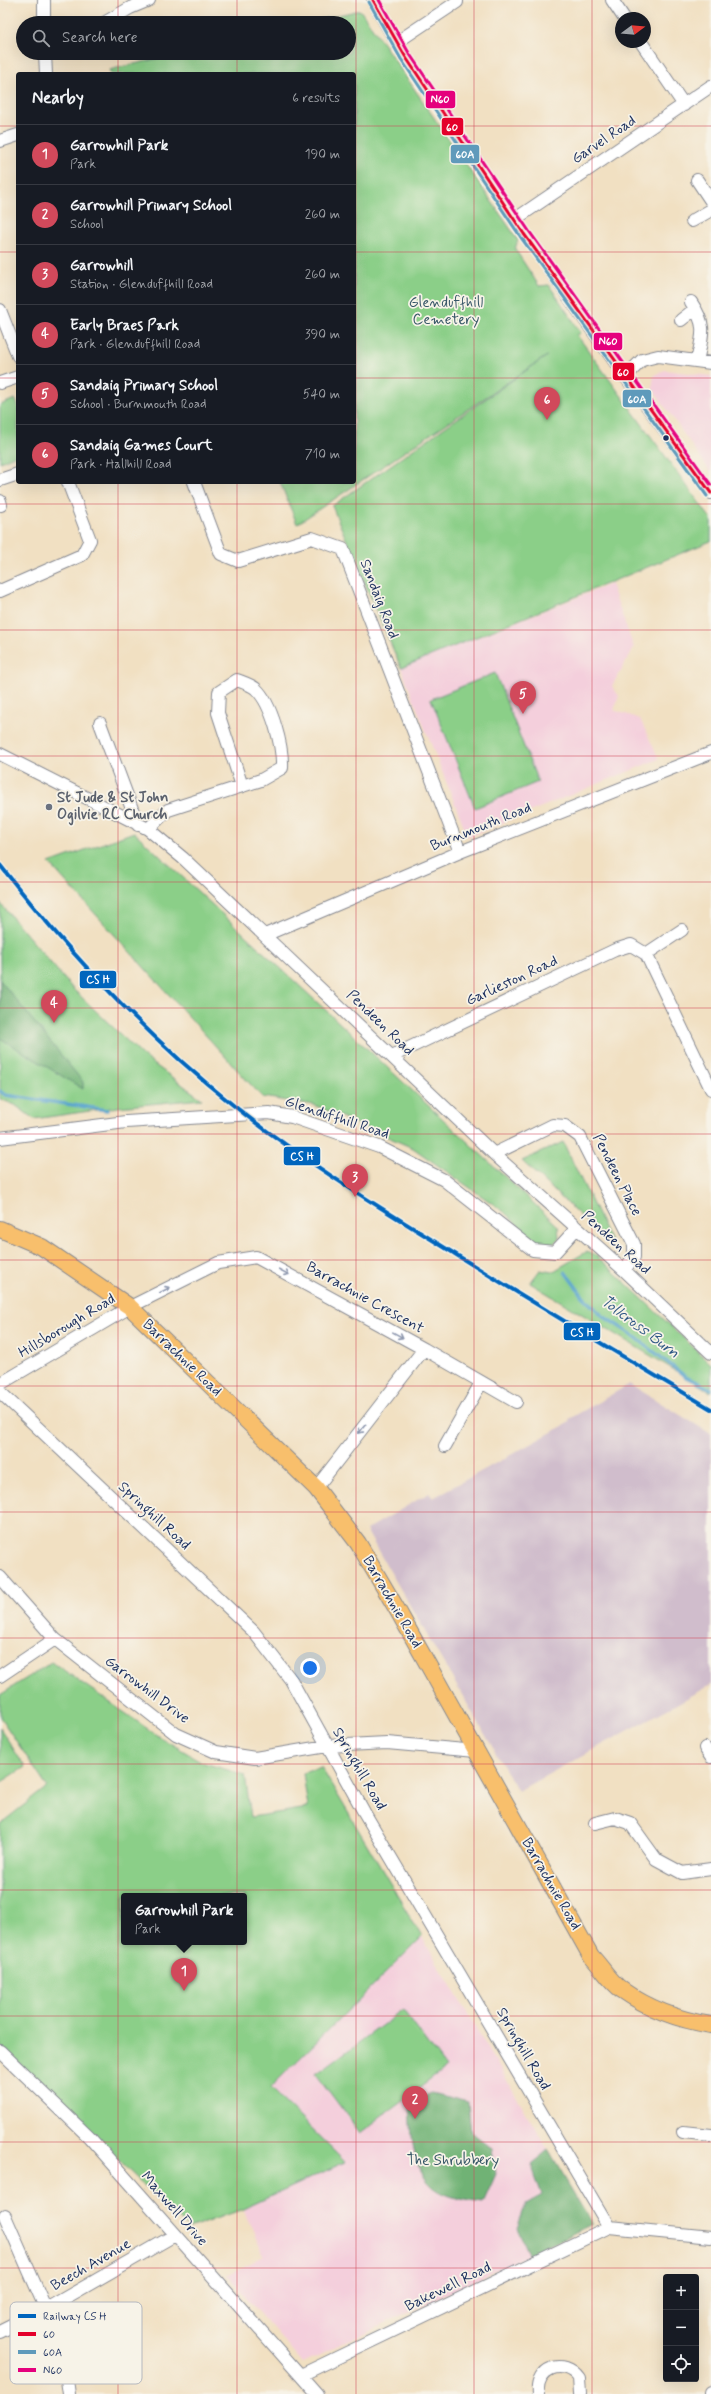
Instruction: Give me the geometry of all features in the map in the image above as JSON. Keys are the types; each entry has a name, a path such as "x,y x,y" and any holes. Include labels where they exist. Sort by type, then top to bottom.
{"main road":[{"name":"Barrachnie Road","path":"0,1229 42,1247 130,1307 316,1488 366,1557 591,1956 621,1990 660,2011 688,2021 711,2025"}],"street":[{"path":"44,0 44,16"},
{"path":"116,16 148,0"},
{"path":"373,0 397,42 514,220 625,377 711,493"},
{"path":"397,42 457,2 457,0"},
{"path":"612,0 620,12"},
{"path":"645,48 684,105"},
{"path":"45,60 46,72"},
{"name":"Garvel Road","path":"514,220 711,86"},
{"path":"0,140 16,136"},
{"path":"697,180 711,202"},
{"path":"692,221 711,210"},
{"path":"681,320 693,306 701,318 702,338 696,361"},
{"path":"0,310 16,350"},
{"path":"625,377 642,360 658,356 711,363"},
{"path":"0,383 16,378"},
{"path":"0,480 16,475"},
{"path":"0,592 82,555 90,540 69,484"},
{"name":"Sandaig Road","path":"195,484 221,554 238,561 312,538 343,549 460,852"},
{"path":"100,723 143,827 168,810 261,780 282,768 283,752 272,717 256,689 237,680 219,692 218,713 242,786"},
{"name":"Burnmouth Road","path":"266,935 460,852 711,752"},
{"name":"Pendeen Road","path":"0,754 105,806 143,827 189,864 266,935 494,1154 576,1229 624,1270 711,1353"},
{"path":"682,930 646,954 708,1077 711,1089"},
{"name":"Garlieston Road","path":"392,1056 615,950 631,945 646,954"},
{"name":"Glenduffhill Road","path":"0,1138 126,1122 269,1113 292,1117 379,1147 444,1180 533,1250 555,1252 576,1229"},
{"name":"Pendeen Place","path":"494,1154 553,1125 565,1126 580,1137 634,1244 634,1257 624,1270"},
{"name":"Barrachnie Crescent","path":"130,1307 218,1263 256,1257 424,1349 316,1488"},
{"name":"Hillsborough Road","path":"0,1384 130,1307"},
{"path":"424,1349 516,1402"},
{"path":"445,1446 481,1383"},
{"name":"Springhill Road","path":"0,1392 253,1631 291,1680 327,1746 609,2226"},
{"name":"Garrowhill Drive","path":"0,1577 55,1639 176,1734 216,1752 255,1758 327,1746 387,1743 476,1751"},
{"path":"0,1676 55,1639"},
{"path":"595,1823 615,1818 630,1823 656,1859 682,1873 711,1868"},
{"name":"Maxwell Drive","path":"0,2051 90,2138 317,2394"},
{"path":"683,2132 711,2135"},
{"path":"5,2216 43,2302"},
{"path":"609,2226 711,2237"},
{"name":"Bakewell Road","path":"301,2375 609,2226"},
{"name":"Beech Avenue","path":"58,2302 175,2235"},
{"name":"Beech Avenue","path":"0,2332 10,2327"},
{"path":"538,2394 537,2387 542,2374 548,2369 562,2366 574,2372 579,2378 580,2394"},
{"path":"68,2384 69,2394"}],"shaded area":[{"path":"665,370 711,376 711,473 652,388 654,375"},
{"path":"611,584 634,648 612,686 619,696 614,710 640,719 659,759 468,837 401,668"},
{"path":"630,1384 711,1434 711,1685 518,1791 366,1530 429,1493 433,1498 570,1422 569,1419"},
{"path":"422,1937 592,2224 303,2363 227,2275 264,2256 243,2209 344,2162 270,2088"}],"green space":[{"name":"Glenduffhill Cemetery","path":"360,10 518,240 515,249 539,286 549,285 581,333 577,335 711,519 711,541 401,668 332,506 547,356 297,524 281,484 356,484 356,72 110,72 109,70 151,60 356,60 356,16 335,16"},
{"path":"15,399 16,401 16,455 0,462 0,405"},
{"path":"495,673 538,782 475,808 431,699"},
{"path":"134,832 558,1226 559,1238 552,1245 540,1246 503,1211 413,1148 314,1105 262,1097 49,863"},
{"path":"0,903 73,989 144,1057 202,1099 118,1107 34,1119 15,1105 0,1099"},
{"path":"0,980 83,1082 83,1089 0,1038"},
{"path":"563,1142 613,1246 522,1161"},
{"path":"586,1252 596,1255 711,1364 711,1392 530,1283 540,1270 552,1272"},
{"path":"52,1662 158,1736 204,1763 245,1775 251,1817 308,1808 303,1773 321,1767 422,1937 270,2088 345,2162 243,2209 189,2229 0,2045 0,1824 47,1787 0,1717 0,1695"},
{"path":"0,1728 25,1767 0,1783"},
{"path":"403,2010 446,2068 360,2133 316,2074"},
{"name":"The Shrubbery","path":"431,2093 468,2102 471,2133 492,2149 496,2174 483,2203 450,2196 437,2190 428,2182 421,2171 413,2146 410,2105"},
{"path":"548,2150 592,2224 529,2255 517,2228 526,2204 542,2195 531,2164"}],"waterway":[{"name":"Tollcross Burn","path":"0,1091 5,1095 107,1110"},
{"name":"Tollcross Burn","path":"565,1272 586,1300 603,1316 634,1336 686,1377 711,1389"}],"transit line":[{"name":"60","path":"373,0 405,56 524,234 711,493"},
{"name":"N60","path":"379,0 409,53 529,231 711,485"},
{"name":"60A","path":"369,2 401,59 520,236 707,496"},
{"path":"0,865 53,930 109,992 169,1050 260,1126 342,1183 398,1219 711,1409"}],"place":[{"name":"Sandaig Games Court","path":"547,420"},
{"name":"Sandaig Primary School","path":"523,714"},
{"name":"St Jude & St John Ogilvie RC Church","path":"49,807"},
{"name":"Early Braes Park","path":"54,1023"},
{"name":"Garrowhill","path":"355,1197"},
{"name":"Garrowhill Park","path":"184,1991"},
{"name":"Garrowhill Primary School","path":"415,2119"}]}
